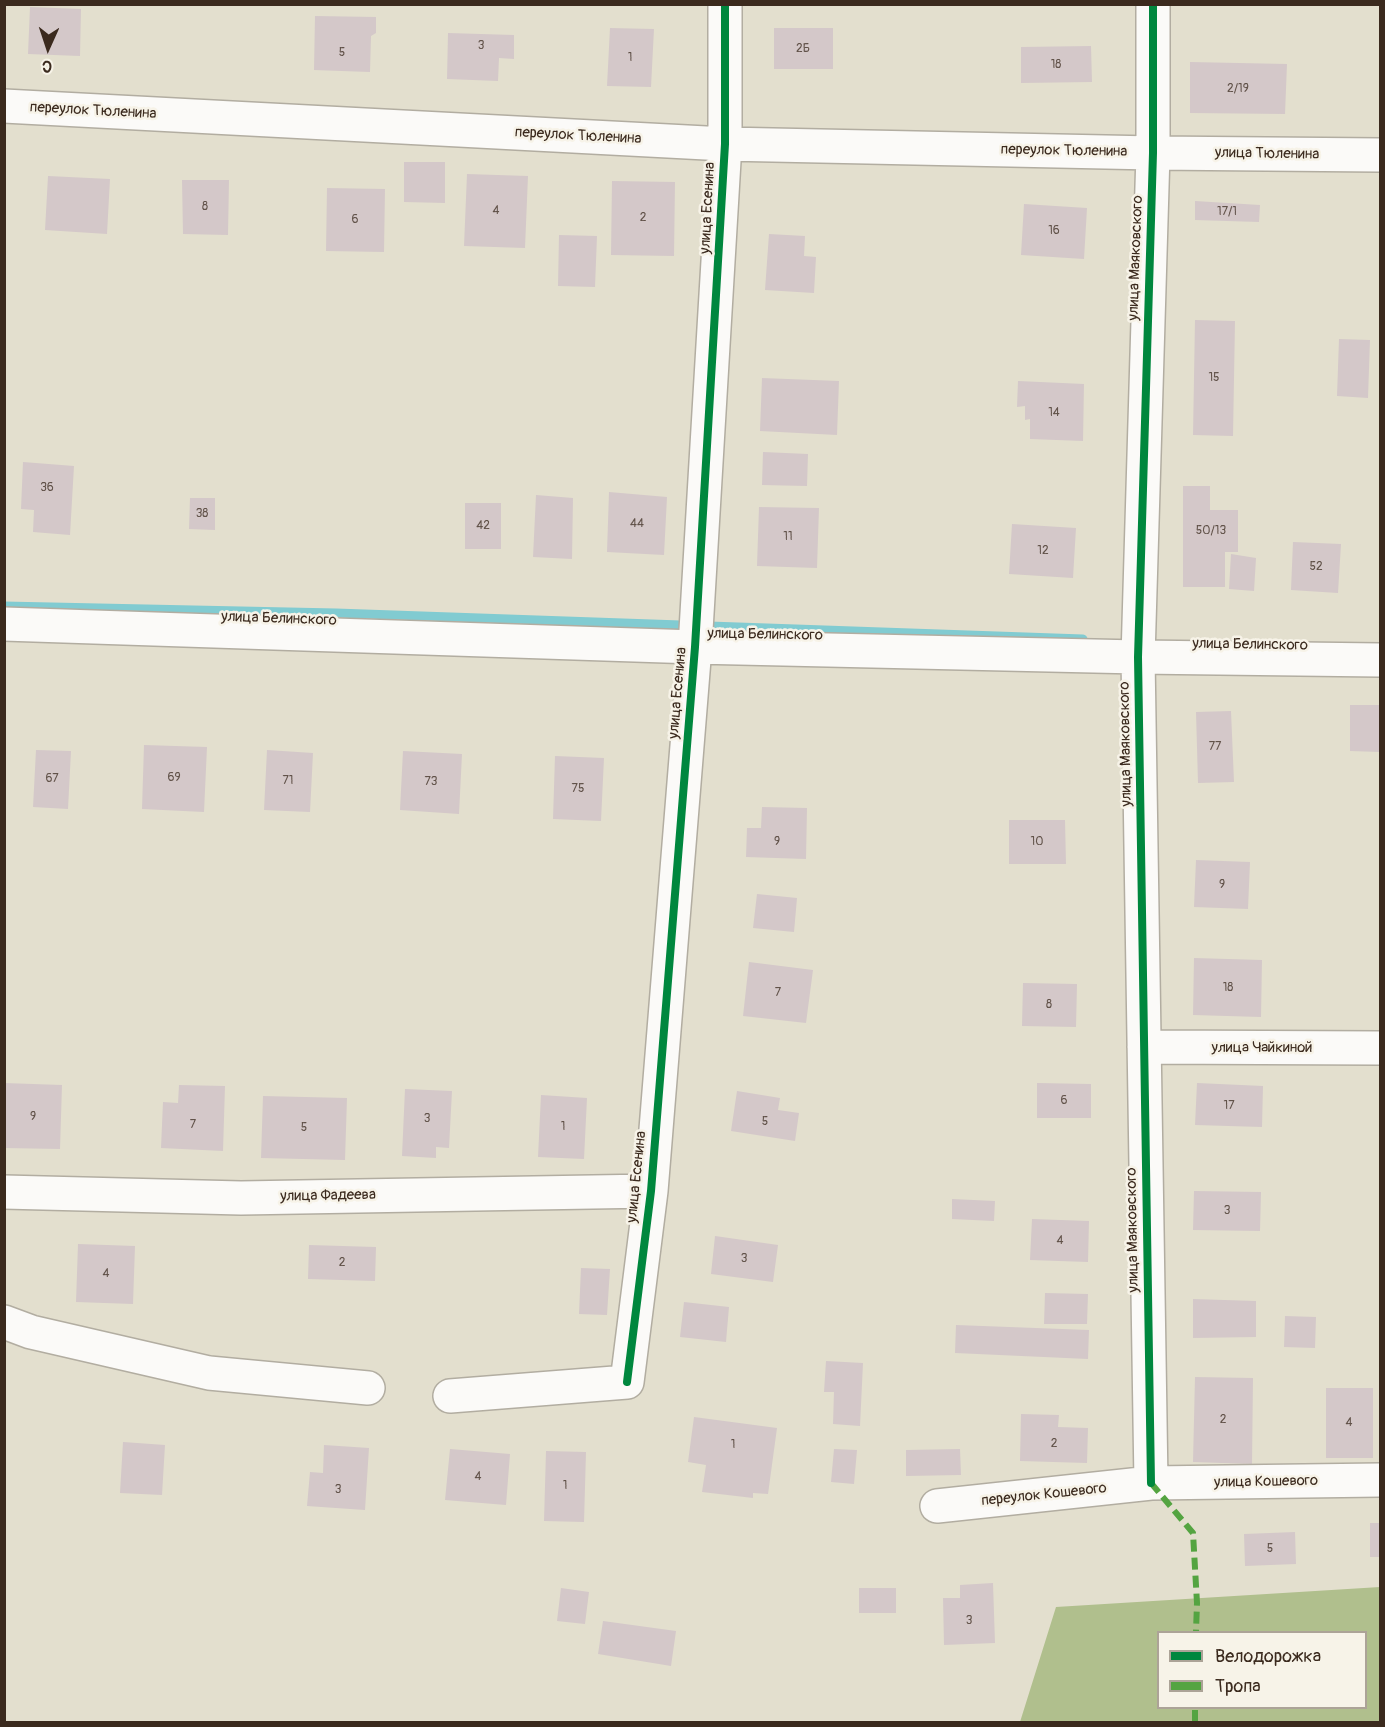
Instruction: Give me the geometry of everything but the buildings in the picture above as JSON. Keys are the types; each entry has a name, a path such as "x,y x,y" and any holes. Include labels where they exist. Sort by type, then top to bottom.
{"street":[{"name":"улица Есенина","path":"450,1396 627,1382 651,1191 695,646 725,144 725,4"},
{"name":"улица Маяковского","path":"1150,1483 1138,657 1153,153 1153,4"},
{"name":"переулок Тюленина","path":"4,106 725,144 1153,153"},
{"name":"улица Тюленина","path":"1153,153 1380,155"},
{"name":"улица Белинского","path":"4,624 695,646 1138,657 1380,660"},
{"name":"улица Чайкиной","path":"1144,1047 1380,1048"},
{"name":"улица Фадеева","path":"4,1192 241,1198 651,1191"},
{"path":"4,1322 31,1332 208,1373 368,1388"},
{"name":"улица Кошевого","path":"1150,1483 1380,1480"},
{"name":"переулок Кошевого","path":"937,1506 1150,1483"}],"green space":[{"path":"1380,1587 1380,1722 1020,1722 1056,1607"}],"waterway":[{"path":"4,606 336,613 1083,639"}],"marked path":[{"path":"1151,1483 1193,1533 1197,1603 1196,1631"},
{"path":"1195,1709 1195,1722"}],"cycle path":[{"path":"627,1382 651,1191 695,647 725,144 725,4"},
{"path":"1151,1483 1138,657 1153,153 1153,4"}]}
